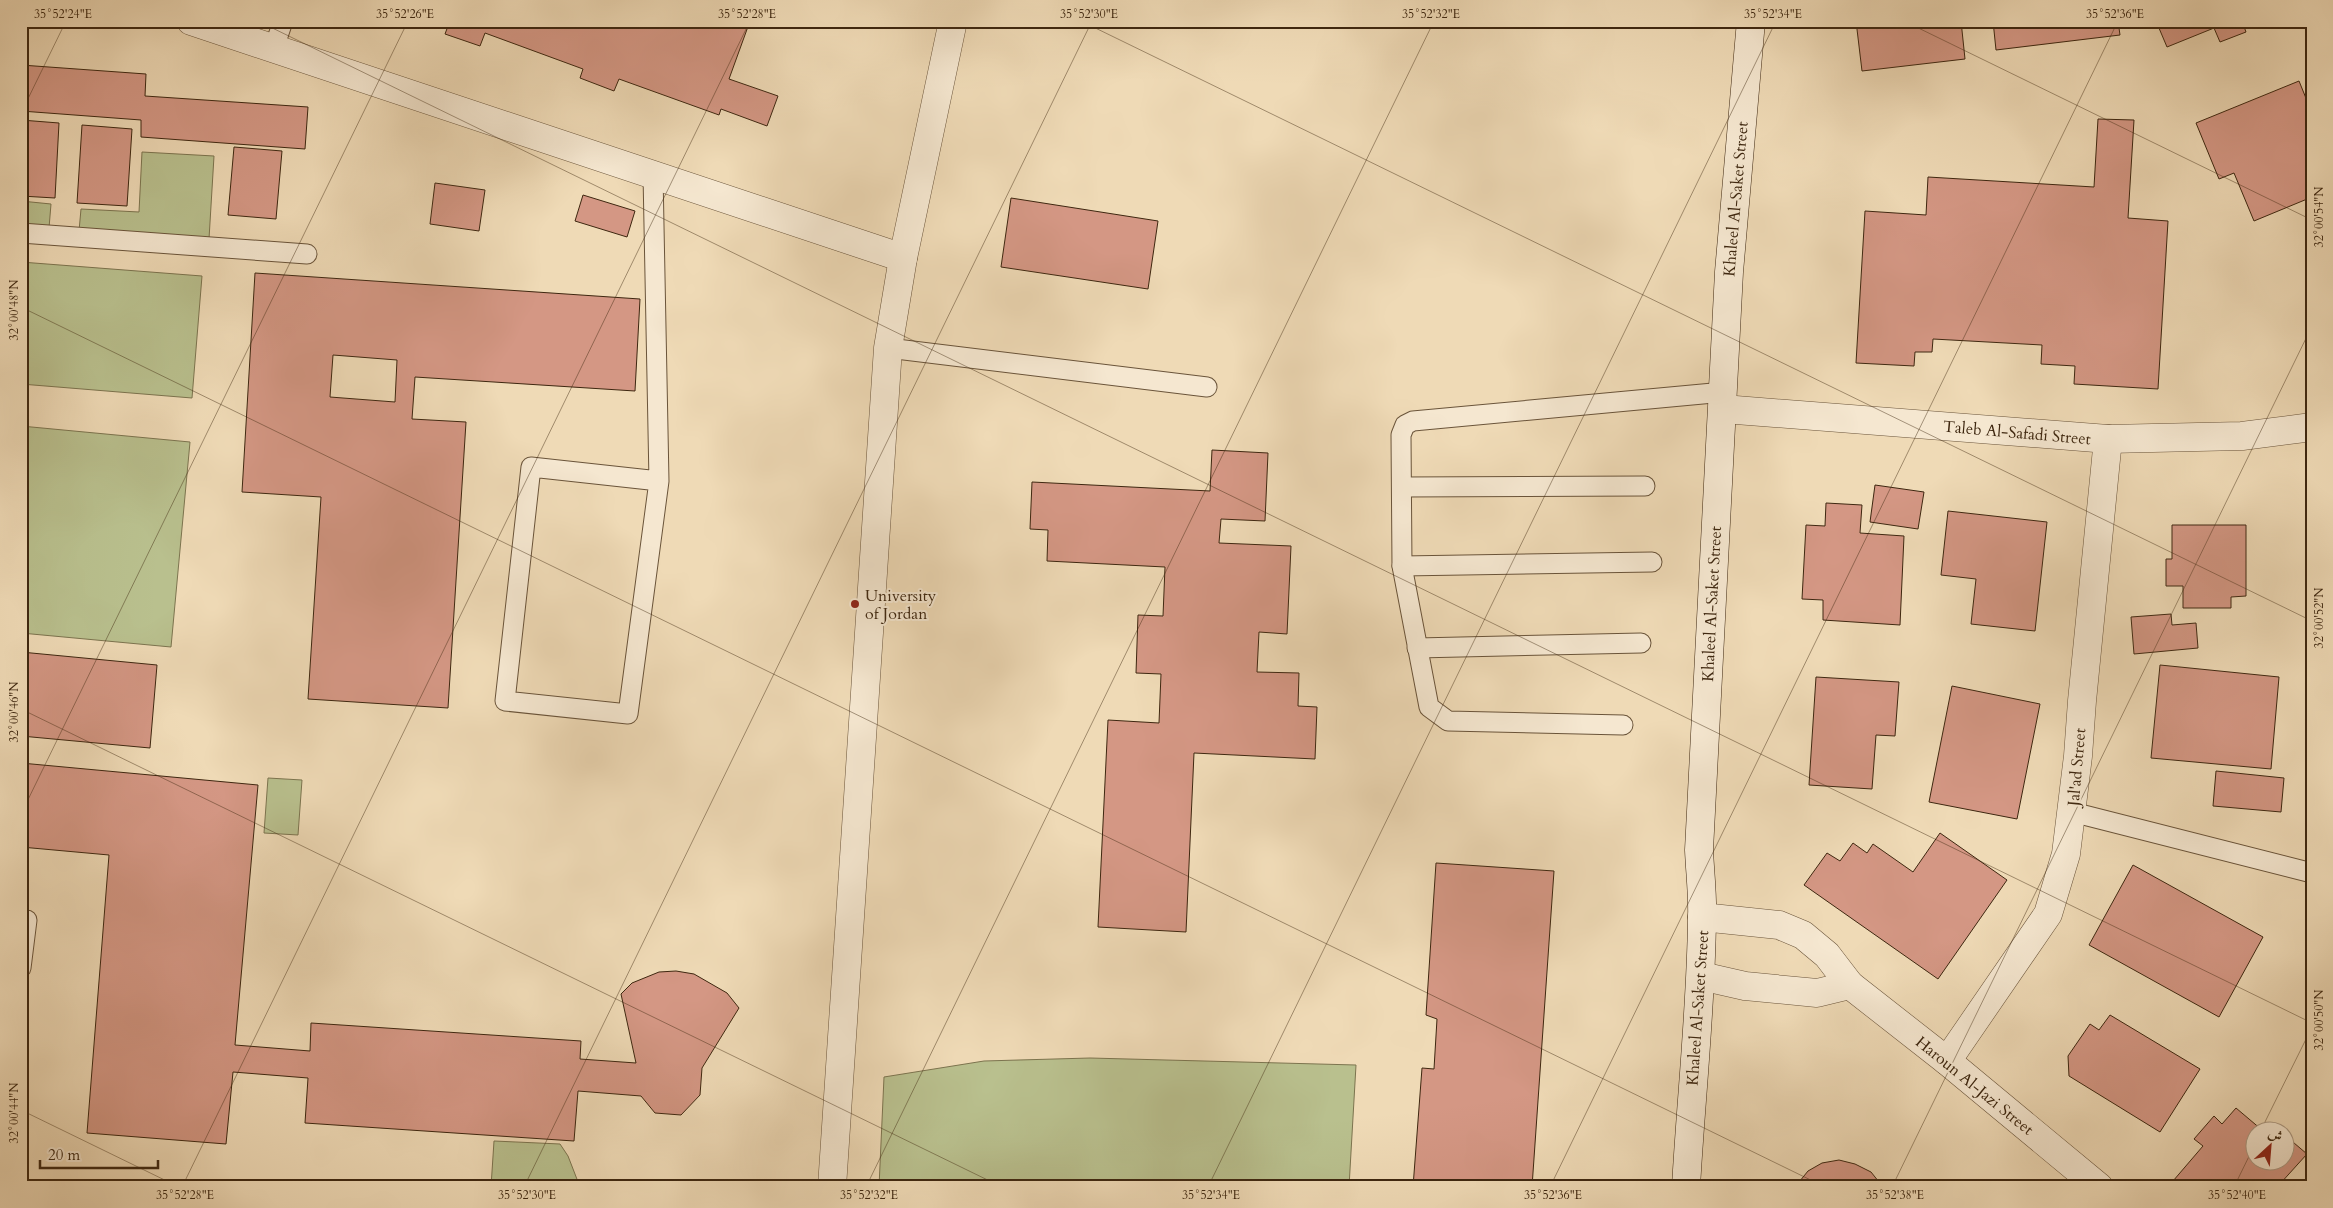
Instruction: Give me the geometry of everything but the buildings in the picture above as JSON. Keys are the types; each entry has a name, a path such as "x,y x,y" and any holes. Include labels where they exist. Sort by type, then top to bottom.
{"street":[{"path":"190,21 903,258"},
{"path":"832,1187 888,348 903,258 953,21"},
{"name":"Khaleel Al-Saket Street","path":"1686,1187 1690,1106 1701,976 1700,832 1729,272 1751,21"},
{"name":"Taleb Al-Safadi Street","path":"1723,401 2108,439 2242,436 2312,427"},
{"name":"Jal'ad Street","path":"1947,1061 2048,914 2066,854 2072,812 2108,439"},
{"name":"Haroun Al-Jazi Street","path":"1702,917 1779,926 1803,935 1827,955 1850,985 1947,1061 2099,1187"},
{"path":"1701,976 1746,986 1817,993 1850,985"}],"lane":[{"path":"274,48 283,21"},
{"path":"652,174 658,481 628,714 505,701 531,466 658,481"},
{"path":"21,233 307,254"},
{"path":"888,348 1207,387"},
{"path":"1623,725 1448,721 1429,707 1402,566 1401,435 1405,425 1414,421 1723,401"},
{"path":"1402,487 1645,486"},
{"path":"1402,566 1652,562"},
{"path":"1417,648 1641,643"},
{"path":"2072,812 2312,873"},
{"path":"21,920 27,920 21,968"}],"green space":[{"path":"142,152 214,156 209,239 79,231 81,209 139,212"},
{"path":"21,201 51,204 49,228 21,225"},
{"path":"21,262 202,276 192,398 21,384"},
{"path":"21,426 190,442 171,647 21,633"},
{"path":"268,778 302,780 298,835 264,833"},
{"path":"1090,1058 1356,1065 1349,1187 879,1187 884,1077 984,1061"},
{"path":"494,1141 560,1144 568,1156 580,1187 491,1187"}],"place":[{"name":"University of Jordan","path":"855,604"}]}
